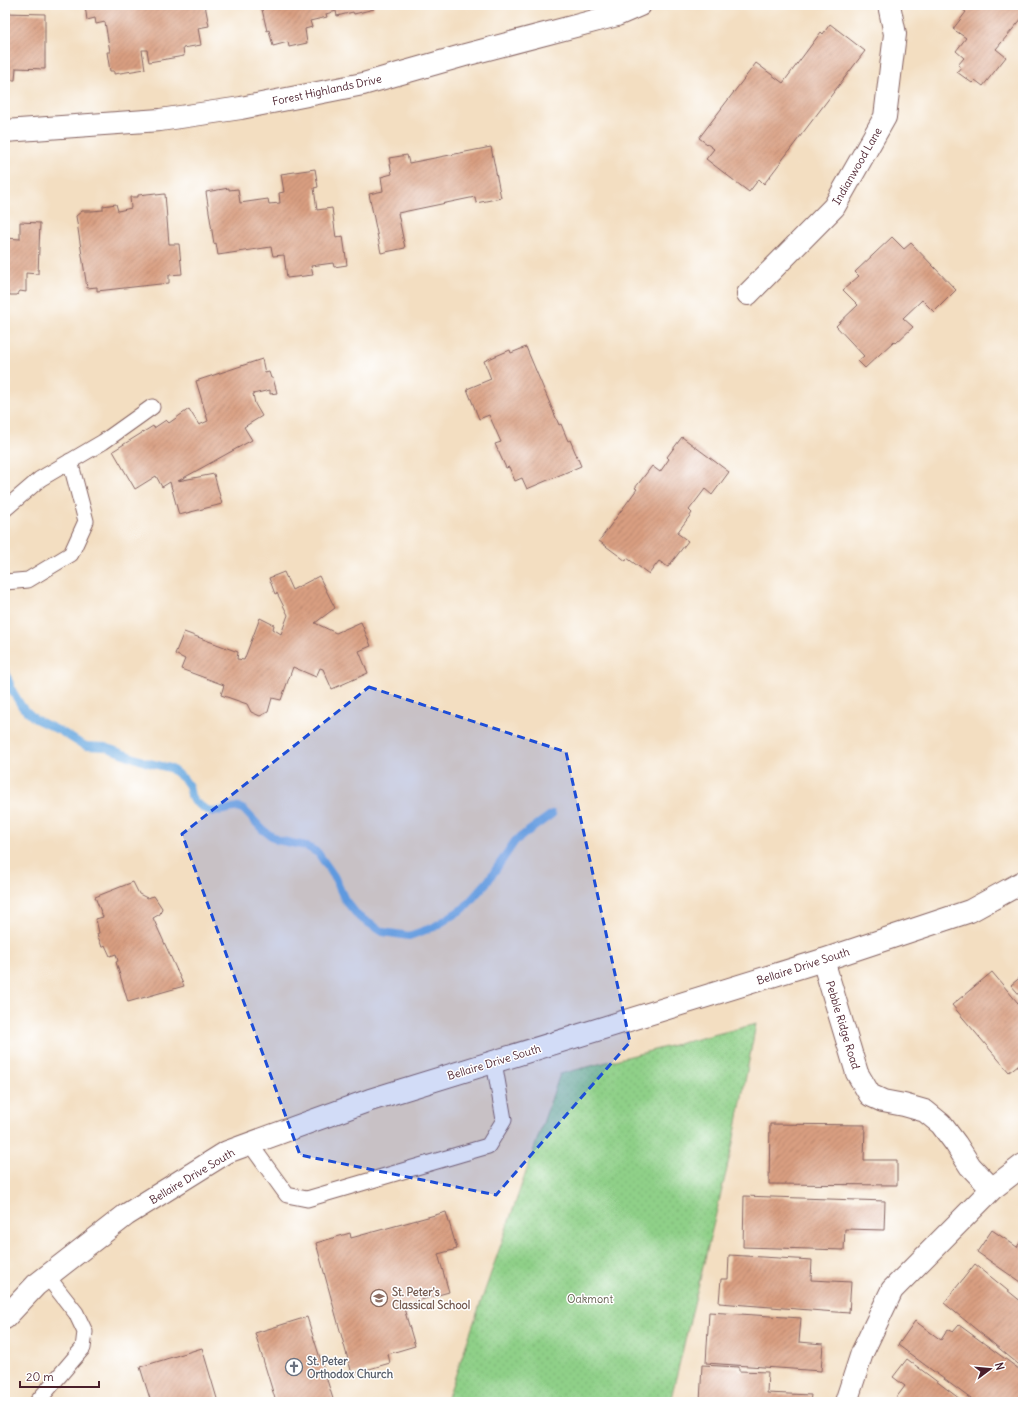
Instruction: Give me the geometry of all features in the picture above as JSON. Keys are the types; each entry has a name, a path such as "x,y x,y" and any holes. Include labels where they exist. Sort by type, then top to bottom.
{"street":[{"name":"Forest Highlands Drive","path":"5,131 160,120 241,108 356,86 465,55 617,15 640,5"},
{"name":"Indianwood Lane","path":"748,294 834,207 885,117 896,34 889,5"},
{"name":"Bellaire Drive South","path":"5,1318 36,1285 126,1215 226,1152 370,1100 823,960 970,911 1023,882"},
{"name":"Pebble Ridge Road","path":"823,960 857,1073 870,1095 883,1101 925,1111 942,1124 970,1166 992,1190"},
{"path":"846,1402 862,1353 892,1290 992,1190 1023,1165"}],"lane":[{"path":"5,509 40,479 104,442 152,407"},
{"path":"5,582 28,580 71,554 86,521 70,461"},
{"path":"250,1144 287,1195 307,1199 488,1146 504,1120 494,1062"},
{"path":"37,1402 83,1348 85,1332 76,1313 47,1276"}],"highlighted area":[{"path":"369,687 566,752 630,1042 496,1195 300,1155 182,834"}],"green space":[{"name":"Oakmont","path":"756,1024 732,1148 670,1402 440,1402 448,1397 560,1074"}],"building":[{"path":"85,5 205,5 209,26 198,28 201,45 183,48 184,56 149,62 147,50 142,50 145,69 114,74 114,71 110,71 107,52 110,52 105,22 96,24 95,18 87,20"},
{"path":"261,5 373,5 374,9 337,16 336,11 326,14 327,17 310,21 312,27 305,29 307,43 289,47 288,42 273,46 269,30 267,31"},
{"path":"961,5 1017,5 1023,10 1023,17 996,49 1006,57 983,86 975,80 972,83 957,72 961,67 958,65 964,58 956,51 966,38 953,29 966,12 959,7"},
{"path":"5,13 45,14 45,69 16,68 15,80 5,80"},
{"path":"830,24 865,51 764,184 759,179 749,192 706,159 714,149 699,138 756,63 783,83 821,32 823,34"},
{"path":"491,147 501,198 476,203 475,197 398,213 405,248 381,253 369,194 383,191 381,177 392,174 389,158 407,155 409,163"},
{"path":"315,169 318,187 314,188 317,210 332,208 336,238 343,236 347,265 334,267 333,263 311,266 313,275 287,278 284,255 273,256 271,247 218,255 216,243 214,244 206,192 229,188 229,190 238,189 240,203 268,199 269,204 280,203 279,193 284,192 281,174"},
{"path":"156,193 156,195 165,194 169,244 179,244 182,274 169,275 169,283 97,291 97,287 87,288 76,216 82,211 103,210 103,206 116,204 118,211 131,208 130,197 138,197 138,195"},
{"path":"20,222 40,223 38,274 26,273 26,292 20,291 17,295 10,295 7,291 5,291 5,238 20,239"},
{"path":"892,237 904,249 911,243 956,290 934,312 922,300 903,318 913,327 896,343 894,341 865,368 858,361 864,356 836,326 858,305 843,290 859,276 855,272"},
{"path":"526,347 559,425 561,424 568,441 570,440 581,466 527,489 522,478 515,481 509,467 506,468 495,444 501,442 489,415 479,419 467,389 491,379 484,361 510,350 511,353"},
{"path":"262,359 265,373 269,372 271,378 273,378 277,393 270,394 270,390 253,394 255,404 262,416 244,427 252,440 178,481 214,474 222,504 179,515 170,482 162,487 156,476 135,489 113,451 153,426 154,428 166,420 169,423 189,409 199,425 208,421 196,381"},
{"path":"682,437 729,472 712,495 705,489 689,510 692,513 677,533 688,541 668,567 659,561 649,574 627,558 626,561 599,541 652,466 660,472 669,459 667,457"},
{"path":"284,572 292,590 319,576 335,608 315,623 336,633 361,622 371,646 359,651 368,673 332,689 323,669 320,668 316,677 293,667 281,700 272,698 268,712 260,716 251,712 247,704 221,695 224,685 181,669 185,659 175,654 184,632 238,652 237,659 244,660 260,618 274,625 273,629 281,634 288,615 277,593 275,594 269,578"},
{"path":"133,882 139,894 147,898 154,896 162,908 160,914 153,918 184,986 128,1002 116,962 118,961 116,954 110,956 105,945 102,947 97,934 99,933 96,919 103,917 95,897"},
{"path":"992,972 1023,1009 1023,1061 1009,1072 952,1005"},
{"path":"1023,975 1023,999 1011,985"},
{"path":"770,1124 865,1125 864,1160 897,1160 897,1185 769,1184"},
{"path":"744,1196 885,1201 884,1230 845,1229 844,1250 743,1247"},
{"name":"St. Peter's Classical School","path":"446,1212 457,1249 438,1254 449,1292 403,1305 415,1346 388,1354 390,1363 352,1374 316,1243 350,1233 351,1238"},
{"path":"992,1230 1017,1247 1023,1238 1023,1284 977,1252"},
{"path":"729,1255 812,1260 811,1280 851,1282 849,1313 719,1303 721,1279 728,1279"},
{"path":"975,1264 1023,1303 1023,1368 944,1303"},
{"path":"709,1312 801,1318 799,1342 823,1344 821,1371 706,1363"},
{"name":"St. Peter Orthodox Church","path":"307,1317 334,1402 276,1402 255,1333"},
{"path":"915,1321 941,1340 948,1329 953,1332 959,1325 1023,1372 1023,1400 1021,1402 975,1402 898,1345"},
{"path":"202,1348 218,1402 151,1402 140,1367"},
{"path":"907,1359 964,1402 893,1402 905,1386 893,1377"},
{"path":"702,1365 739,1367 739,1371 768,1372 767,1393 811,1395 810,1402 700,1402"}],"waterway":[{"path":"5,671 13,692 22,707 35,719 86,746 105,747 145,762 170,768 184,779 189,786 191,796 195,802 205,809 214,812 238,807 244,810 263,830 277,840 306,846 318,853 334,876 345,900 359,917 383,932 409,936 434,927 464,908 488,881 515,841 552,814"}],"place":[{"name":"St. Peter's Classical School","path":"379,1298"},
{"name":"St. Peter Orthodox Church","path":"294,1367"}]}
